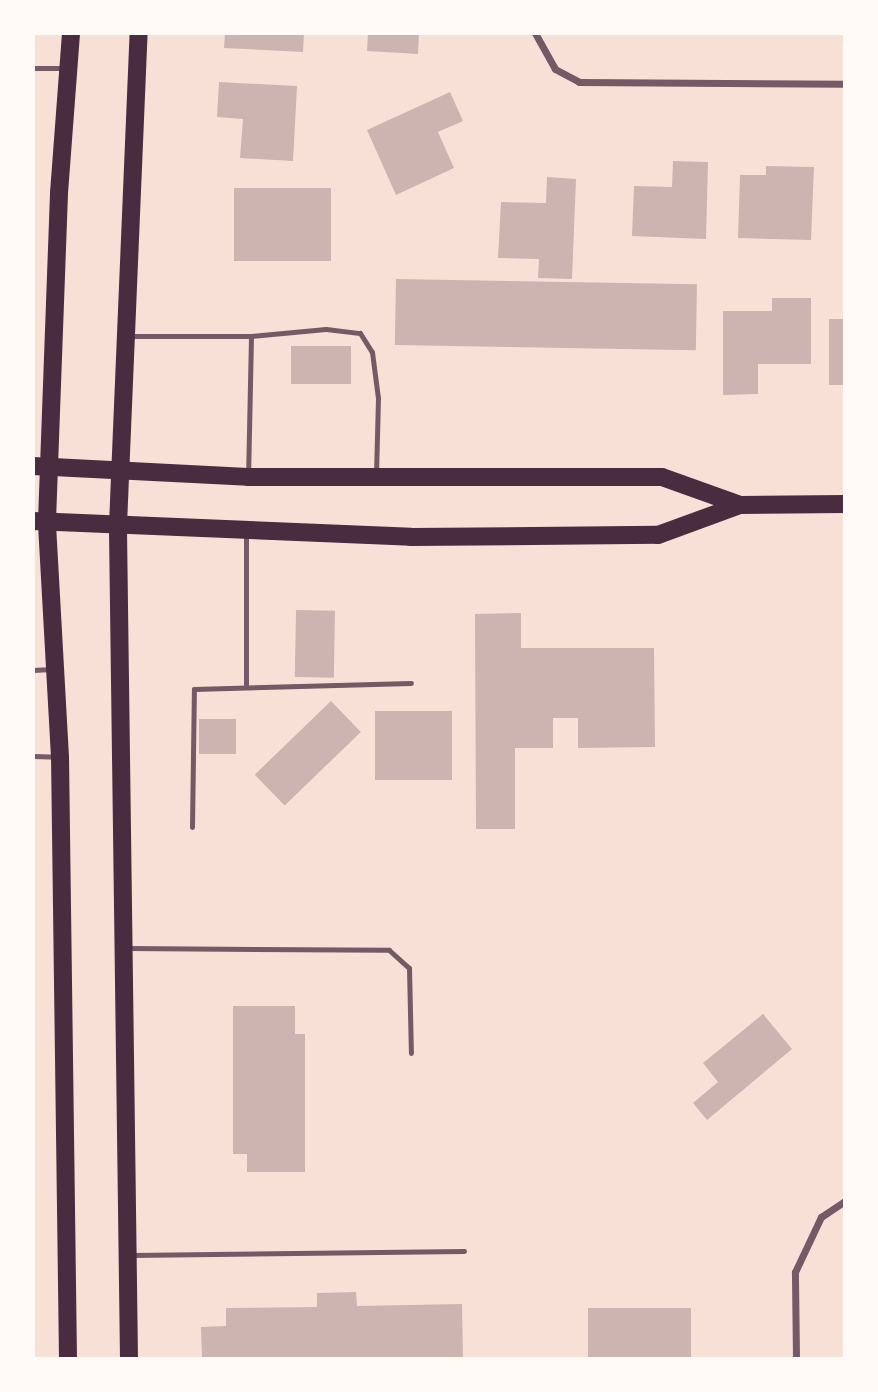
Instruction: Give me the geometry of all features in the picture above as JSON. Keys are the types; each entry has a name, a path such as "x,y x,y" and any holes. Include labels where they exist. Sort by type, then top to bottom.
{"main road":[{"path":"68,1359 60,757 55,669 40,521 71,33"},
{"path":"129,1359 118,525 139,33"},
{"path":"42,467 248,477 662,477 740,505"},
{"path":"40,521 411,537 658,535 740,505 845,504"}],"street":[{"path":"535,33 555,69 579,82 845,84"},
{"path":"796,1359 795,1272 821,1217 845,1200"}],"lane":[{"path":"33,68 68,68"},
{"path":"126,336 251,336 326,329 360,333 372,352 378,398 375,479"},
{"path":"248,477 251,336"},
{"path":"246,530 246,687"},
{"path":"33,670 55,669"},
{"path":"192,827 194,689 411,683"},
{"path":"33,756 60,757"},
{"path":"123,948 389,950 409,968 411,1053"},
{"path":"128,1255 464,1251"}],"building":[{"path":"225,33 304,33 303,52 224,48"},
{"path":"368,33 419,33 418,54 367,51"},
{"path":"219,82 297,86 293,161 240,158 243,119 217,117"},
{"path":"450,92 463,121 438,132 454,168 396,195 367,130"},
{"path":"673,161 708,162 706,239 632,236 634,186 672,187"},
{"path":"766,166 814,167 811,240 738,238 740,175 766,175"},
{"path":"547,177 576,179 572,279 538,278 539,259 498,258 501,202 546,203"},
{"path":"234,188 331,188 331,261 234,261"},
{"path":"396,279 697,284 696,350 395,345"},
{"path":"772,298 811,298 811,364 758,364 758,394 723,395 723,311 772,311"},
{"path":"829,319 845,319 845,385 829,385"},
{"path":"291,346 351,346 351,384 291,384"},
{"path":"296,610 335,611 334,678 295,677"},
{"path":"521,613 521,648 654,648 655,747 578,748 578,718 553,718 553,748 515,748 515,829 476,829 475,614"},
{"path":"331,701 361,732 285,806 255,775"},
{"path":"375,711 452,711 452,780 375,780"},
{"path":"199,719 236,719 236,754 199,754"},
{"path":"233,1006 295,1006 295,1034 305,1034 305,1172 247,1172 247,1154 233,1154"},
{"path":"763,1014 792,1049 707,1120 693,1103 718,1082 703,1063"},
{"path":"356,1292 357,1306 462,1304 463,1359 202,1359 201,1327 226,1326 226,1308 317,1307 317,1293"},
{"path":"588,1308 691,1308 691,1359 588,1359"}]}
